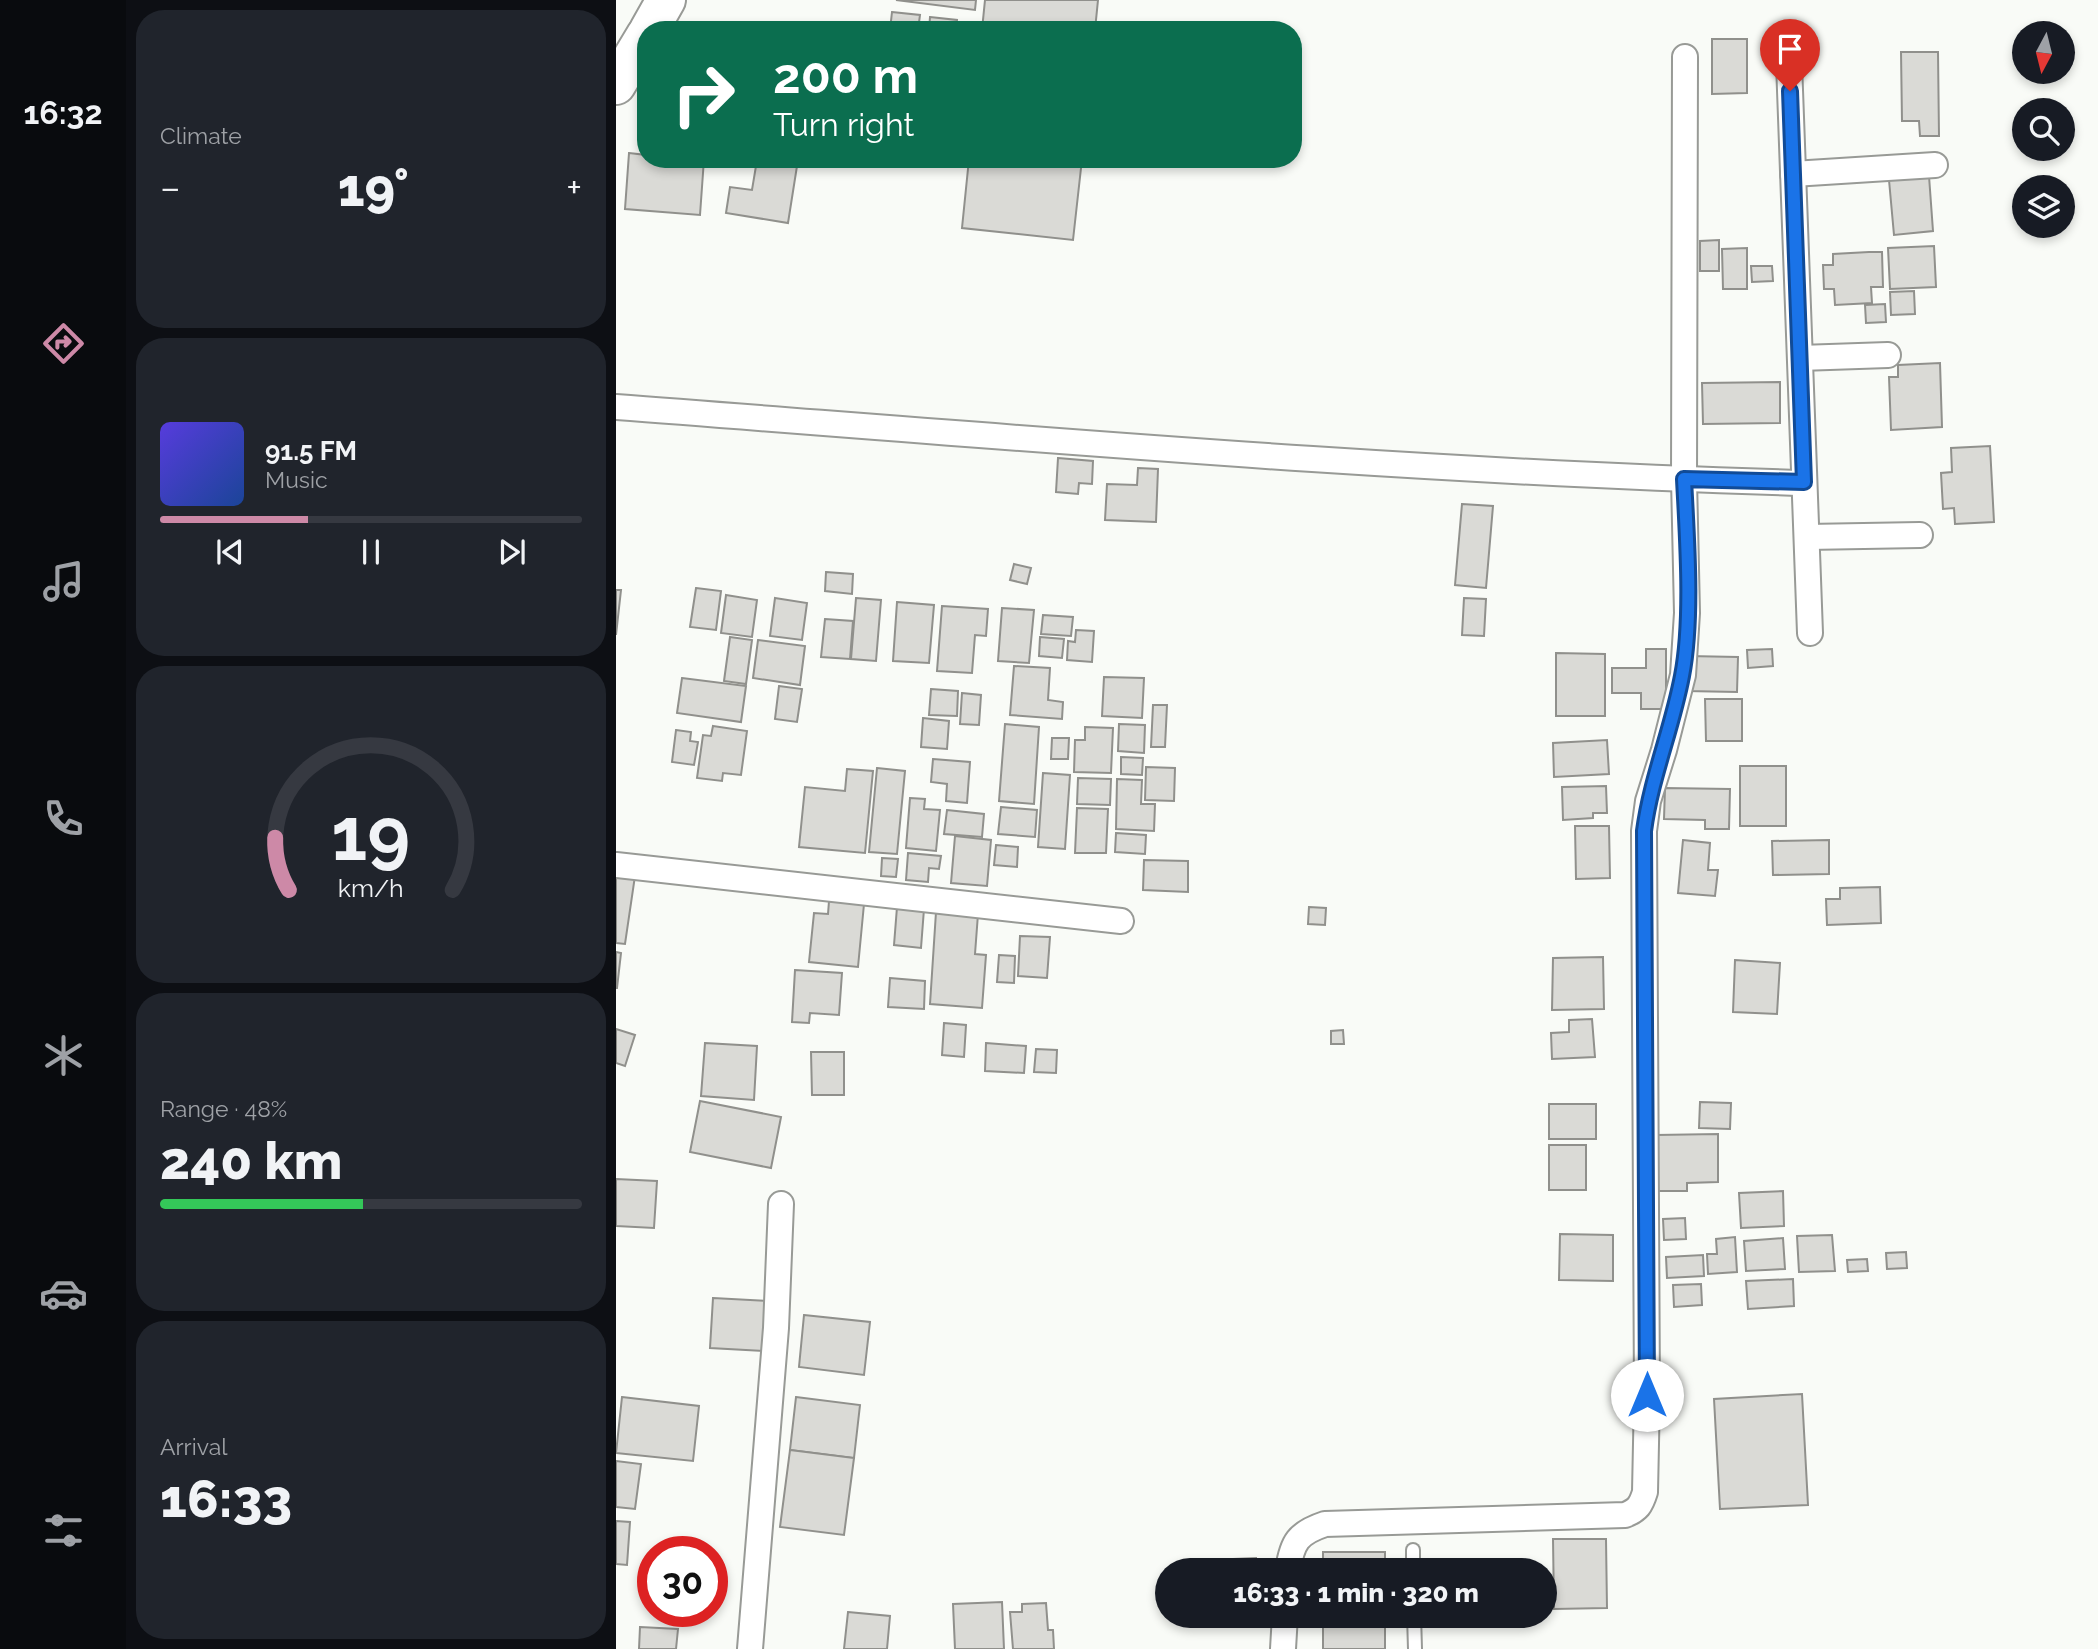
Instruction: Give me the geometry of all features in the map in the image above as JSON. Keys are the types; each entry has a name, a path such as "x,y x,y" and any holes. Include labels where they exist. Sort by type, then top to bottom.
{"highway":[{"path":"654,21 666,0"},
{"path":"616,85 637,50"}],"street":[{"path":"1289,1558 1297,1539 1310,1529 1325,1524 1625,1515 1636,1511 1642,1504 1645,1492 1647,1395 1644,831 1648,801 1683,675 1687,613 1684,479 1685,57"},
{"path":"1789,63 1810,633"},
{"path":"1793,174 1935,165"},
{"path":"1800,358 1888,355"},
{"path":"616,407 1242,455 1684,479 1804,482"},
{"path":"1807,537 1920,535"},
{"path":"616,865 1121,921"},
{"path":"750,1649 776,1328 781,1205"},
{"path":"1283,1649 1284,1628"}],"lane":[{"path":"1413,1550 1413,1558"},
{"path":"1414,1628 1415,1649"}],"building":[{"path":"896,0 976,0 975,10"},
{"path":"985,0 1098,0 1096,21 983,21"},
{"path":"892,12 920,15 919,21 891,21"},
{"path":"930,17 957,20 957,21 930,21"},
{"path":"1712,39 1747,39 1747,93 1712,94"},
{"path":"1901,52 1938,52 1939,136 1920,136 1919,121 1902,121"},
{"path":"629,153 637,154 637,168 703,168 700,215 625,209"},
{"path":"756,168 797,168 788,223 726,213 730,187 752,190"},
{"path":"968,168 1081,168 1073,240 962,228"},
{"path":"1929,176 1933,231 1894,235 1889,180"},
{"path":"1719,240 1719,271 1700,271 1700,241"},
{"path":"1934,246 1936,287 1890,289 1888,248"},
{"path":"1747,248 1747,289 1723,289 1722,249"},
{"path":"1882,252 1883,287 1871,287 1872,303 1835,305 1834,289 1824,289 1823,265 1833,265 1833,254"},
{"path":"1751,266 1772,266 1773,281 1752,282"},
{"path":"1914,291 1915,314 1891,315 1890,292"},
{"path":"1885,304 1886,322 1866,323 1865,305"},
{"path":"1940,363 1942,427 1891,430 1889,377 1898,377 1898,365"},
{"path":"1780,382 1780,423 1703,424 1702,383"},
{"path":"1990,446 1994,522 1955,524 1954,508 1943,509 1941,473 1952,472 1951,448"},
{"path":"1058,458 1093,461 1092,484 1079,483 1078,494 1056,492"},
{"path":"1138,468 1158,469 1156,522 1105,520 1107,484 1137,485"},
{"path":"1462,504 1493,506 1486,588 1455,585"},
{"path":"1014,564 1031,568 1027,584 1010,580"},
{"path":"826,572 853,574 852,594 825,591"},
{"path":"696,588 721,591 716,630 690,627"},
{"path":"616,590 621,590 616,635"},
{"path":"726,595 757,600 752,637 721,633"},
{"path":"775,598 807,603 802,640 770,636"},
{"path":"856,598 881,600 876,661 851,659"},
{"path":"1464,598 1486,599 1484,636 1462,635"},
{"path":"897,602 934,605 929,663 893,661"},
{"path":"942,606 988,609 986,636 975,635 972,673 937,671"},
{"path":"1002,608 1034,610 1029,663 998,661"},
{"path":"1043,615 1073,617 1071,636 1041,634"},
{"path":"825,619 853,621 850,659 821,657"},
{"path":"1076,630 1094,631 1092,662 1067,660 1068,641 1075,642"},
{"path":"730,637 752,640 746,684 724,681"},
{"path":"1040,637 1064,639 1062,658 1039,656"},
{"path":"758,640 805,646 800,685 753,678"},
{"path":"1646,649 1666,649 1666,709 1641,709 1641,693 1612,693 1612,668 1646,668"},
{"path":"1772,649 1773,666 1748,668 1747,650"},
{"path":"1556,653 1605,654 1605,716 1556,716"},
{"path":"1688,656 1738,657 1737,692 1686,691"},
{"path":"1014,666 1050,668 1048,700 1063,702 1062,719 1010,715"},
{"path":"1104,677 1144,678 1142,718 1102,716"},
{"path":"682,678 746,686 741,722 677,713"},
{"path":"779,686 802,689 797,722 775,719"},
{"path":"931,689 958,691 957,716 929,715"},
{"path":"962,693 981,695 979,725 960,724"},
{"path":"1705,699 1742,699 1742,741 1706,741"},
{"path":"1153,705 1167,705 1165,747 1151,747"},
{"path":"923,718 949,721 947,749 921,747"},
{"path":"1005,724 1039,727 1034,804 999,801"},
{"path":"1119,724 1145,725 1144,753 1118,751"},
{"path":"713,726 747,731 741,775 723,773 722,781 697,778 703,735 711,736"},
{"path":"1085,727 1113,728 1111,773 1074,772 1075,740 1085,740"},
{"path":"676,730 691,732 690,741 698,742 694,765 672,762"},
{"path":"1052,738 1069,738 1068,759 1051,759"},
{"path":"1607,740 1609,774 1554,777 1553,743"},
{"path":"1121,757 1143,758 1142,775 1121,774"},
{"path":"933,759 970,762 967,803 946,801 947,784 931,782"},
{"path":"1740,766 1786,766 1786,826 1740,826"},
{"path":"1146,767 1175,768 1174,801 1145,800"},
{"path":"877,768 905,771 897,854 869,852"},
{"path":"847,769 873,771 865,853 799,847 805,787 845,791"},
{"path":"1043,773 1070,775 1065,849 1038,847"},
{"path":"1078,778 1111,779 1110,805 1077,804"},
{"path":"1117,779 1142,780 1141,804 1155,804 1154,831 1116,829"},
{"path":"1606,786 1607,813 1593,813 1593,818 1563,820 1562,787"},
{"path":"1665,788 1730,789 1729,829 1705,829 1705,820 1664,819"},
{"path":"910,798 925,799 924,809 940,810 936,851 906,848"},
{"path":"1001,807 1037,810 1035,837 998,834"},
{"path":"1077,808 1108,809 1106,853 1075,853"},
{"path":"947,810 984,814 982,837 944,834"},
{"path":"1575,826 1609,826 1610,878 1576,879"},
{"path":"1116,833 1146,835 1145,854 1115,852"},
{"path":"955,836 991,840 987,886 951,883"},
{"path":"1683,840 1710,843 1708,870 1718,870 1715,896 1678,893"},
{"path":"1829,840 1829,874 1773,875 1772,841"},
{"path":"996,845 1018,847 1017,867 994,865"},
{"path":"908,853 941,856 939,869 929,868 928,882 906,880"},
{"path":"882,858 898,859 896,877 881,876"},
{"path":"1144,860 1188,861 1188,892 1143,890"},
{"path":"616,874 635,876 625,944 616,943"},
{"path":"1880,887 1881,923 1827,925 1826,899 1840,899 1840,888"},
{"path":"829,901 864,904 858,967 809,962 814,913 828,914"},
{"path":"897,907 924,909 921,948 894,945"},
{"path":"1309,907 1326,908 1325,925 1308,924"},
{"path":"936,912 978,914 975,954 986,955 982,1008 930,1004"},
{"path":"1020,936 1050,937 1047,978 1018,976"},
{"path":"616,952 621,953 617,988 616,988"},
{"path":"999,955 1015,956 1014,983 997,982"},
{"path":"1603,957 1604,1009 1552,1010 1553,958"},
{"path":"1735,960 1780,963 1777,1014 1733,1012"},
{"path":"795,970 842,973 839,1015 810,1013 809,1023 792,1022"},
{"path":"890,978 925,981 924,1009 888,1007"},
{"path":"1592,1019 1595,1057 1552,1059 1551,1033 1569,1032 1569,1020"},
{"path":"944,1023 966,1025 964,1057 942,1055"},
{"path":"616,1029 635,1035 625,1066 616,1063"},
{"path":"1343,1030 1344,1044 1331,1044 1331,1031"},
{"path":"705,1043 757,1046 754,1100 701,1096"},
{"path":"986,1043 1026,1046 1024,1073 985,1071"},
{"path":"1036,1049 1057,1050 1056,1073 1034,1072"},
{"path":"811,1052 844,1052 844,1095 812,1095"},
{"path":"700,1101 781,1117 771,1168 690,1152"},
{"path":"1700,1102 1731,1103 1730,1129 1699,1128"},
{"path":"1549,1104 1596,1104 1596,1139 1549,1139"},
{"path":"1718,1134 1718,1182 1687,1183 1687,1191 1656,1191 1656,1135"},
{"path":"1549,1145 1586,1145 1586,1190 1549,1190"},
{"path":"616,1179 657,1181 654,1228 616,1226"},
{"path":"1783,1191 1784,1226 1741,1228 1739,1193"},
{"path":"1685,1218 1686,1239 1664,1240 1663,1219"},
{"path":"1560,1234 1613,1235 1613,1281 1559,1280"},
{"path":"1832,1235 1835,1271 1799,1272 1797,1236"},
{"path":"1735,1237 1737,1272 1708,1274 1707,1254 1717,1254 1716,1239"},
{"path":"1783,1238 1785,1269 1746,1271 1744,1241"},
{"path":"1906,1252 1907,1268 1887,1269 1886,1253"},
{"path":"1703,1255 1704,1276 1667,1278 1666,1257"},
{"path":"1867,1259 1868,1271 1848,1272 1847,1260"},
{"path":"1793,1279 1794,1306 1748,1309 1746,1281"},
{"path":"1701,1284 1702,1305 1674,1307 1673,1285"},
{"path":"713,1298 768,1301 765,1351 710,1348"},
{"path":"804,1315 870,1322 864,1375 799,1367"},
{"path":"1802,1394 1808,1505 1720,1509 1714,1399"},
{"path":"622,1397 699,1406 693,1461 616,1453"},
{"path":"796,1397 860,1405 854,1458 790,1450"},
{"path":"790,1450 854,1458 844,1535 780,1527"},
{"path":"616,1461 641,1464 635,1509 616,1507"},
{"path":"616,1521 630,1522 627,1565 616,1564"},
{"path":"1553,1539 1606,1539 1607,1608 1557,1609 1557,1558 1553,1558"},
{"path":"1323,1552 1385,1552 1385,1558 1323,1558"},
{"path":"1002,1602 1004,1649 955,1649 953,1604"},
{"path":"1046,1603 1048,1630 1053,1630 1054,1649 1013,1649 1010,1612 1022,1612 1022,1604"},
{"path":"848,1612 890,1616 887,1649 844,1649"},
{"path":"640,1627 678,1629 676,1649 639,1649"},
{"path":"1323,1628 1385,1628 1385,1649 1323,1649"}],"route":[{"path":"1647,1395 1644,831 1648,801 1683,675 1687,613 1684,479 1804,482 1790,91"}]}
